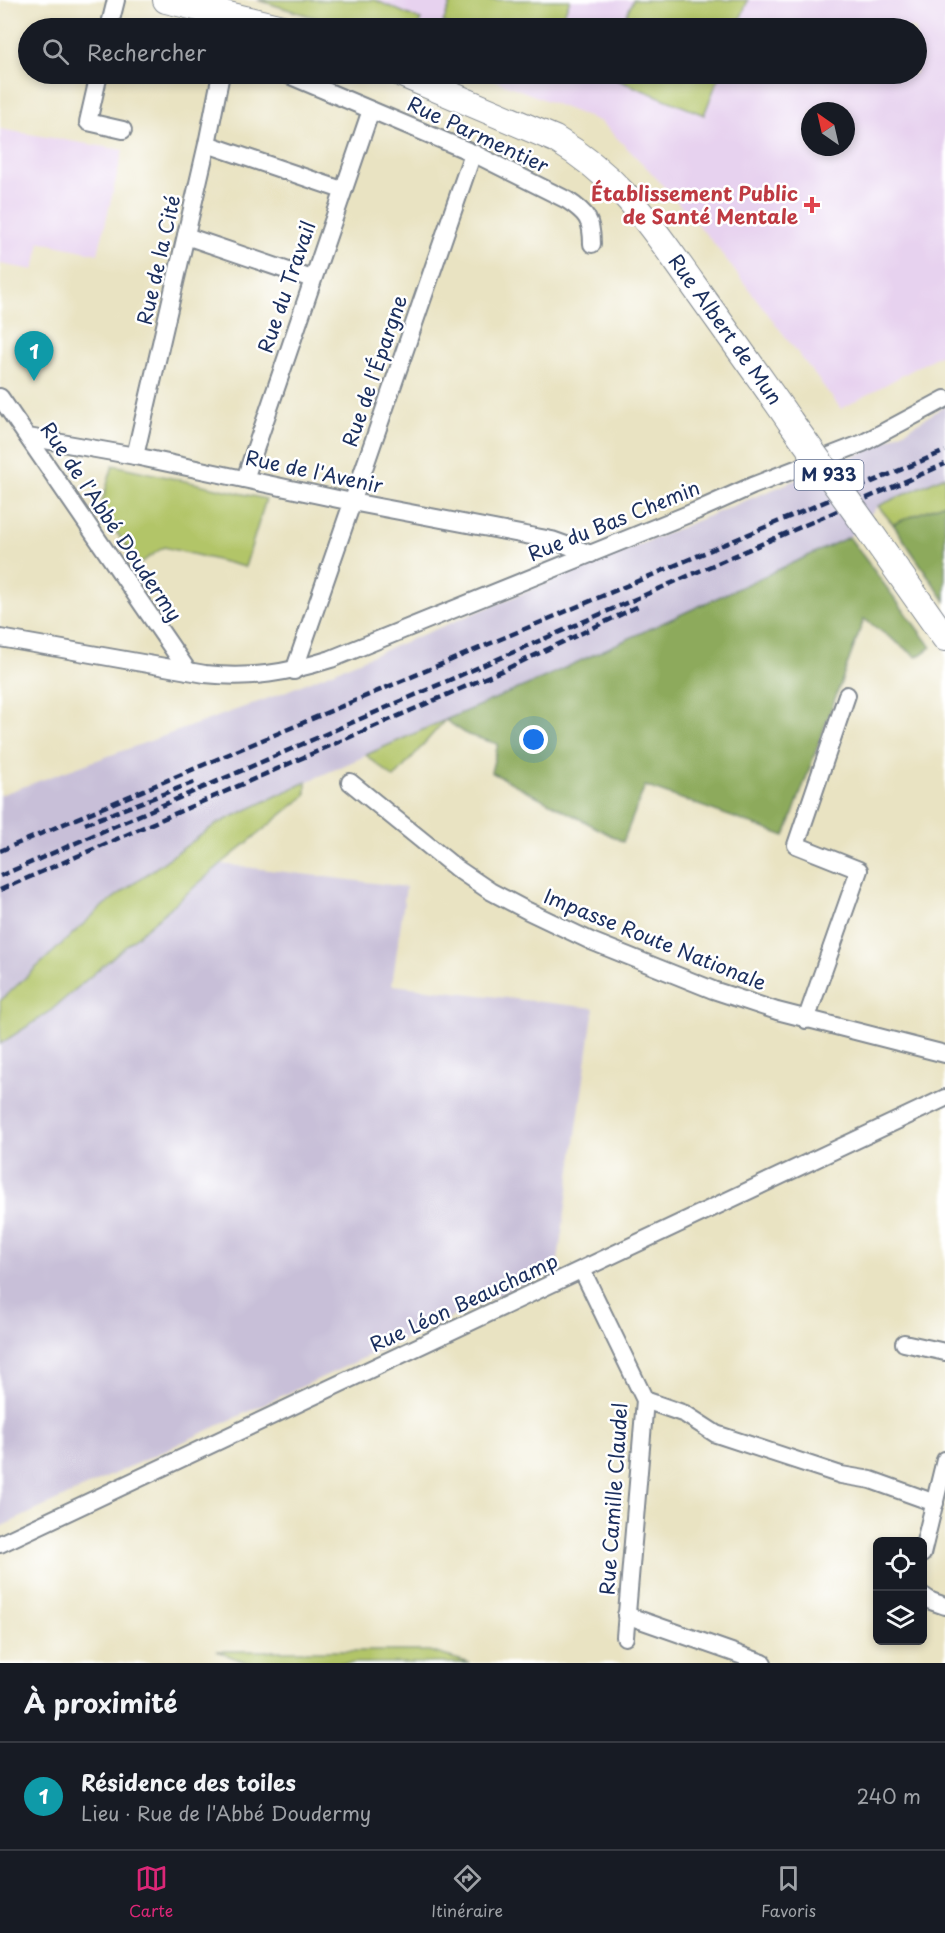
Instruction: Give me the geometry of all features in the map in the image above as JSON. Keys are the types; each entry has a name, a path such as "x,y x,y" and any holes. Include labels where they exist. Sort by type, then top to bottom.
{"main road":[{"path":"166,0 218,18"},
{"name":"Rue Albert de Mun","path":"426,84 555,139 576,152 611,180 651,225 945,639"}],"street":[{"path":"112,18 116,0"},
{"path":"97,84 88,122 123,130"},
{"name":"Rue de la Cité","path":"135,456 219,84"},
{"name":"Rue Parmentier","path":"310,84 473,153 567,200 580,208 589,219 592,244"},
{"name":"Rue du Travail","path":"245,479 371,110"},
{"path":"207,144 342,190"},
{"name":"Rue de l'Épargne","path":"294,671 473,153"},
{"path":"186,236 312,279"},
{"name":"Rue de l'Abbé Doudermy","path":"0,397 188,671"},
{"name":"Rue du Bas Chemin","path":"0,638 113,659 232,677 294,671 332,659 863,443 945,399"},
{"name":"Rue de l'Avenir","path":"28,437 135,456 352,502 552,540 591,554"},
{"path":"806,1020 859,870 796,845 847,695"},
{"name":"Impasse Route Nationale","path":"350,782 456,868 509,902 602,945 734,998 806,1020 945,1054"},
{"name":"Rue Léon Beauchamp","path":"0,1544 945,1098"},
{"name":"Rue Camille Claudel","path":"582,1270 645,1400 625,1637"},
{"path":"904,1343 945,1352"},
{"path":"645,1400 685,1414 716,1434 841,1475 871,1480 935,1503"},
{"path":"926,1537 945,1460"},
{"path":"927,1598 945,1606"},
{"path":"626,1615 763,1663"}],"shaded area":[{"name":"Établissement Public de Santé Mentale","path":"254,0 945,0 945,352 841,409 711,240 649,170 601,122 504,84 927,84 927,18 314,18"},
{"path":"0,129 123,150 98,254 40,242 34,270 0,264"},
{"path":"945,406 945,476 878,506 849,537 532,683 306,782 217,824 104,905 0,1001 0,795 272,697 868,450"},
{"path":"221,864 406,887 392,985 594,1008 557,1268 0,1527 0,1044 48,1013"}],"green space":[{"path":"258,0 375,0 416,18 316,18"},
{"path":"452,0 570,0 562,18 445,18"},
{"path":"633,0 748,0 741,18 625,18"},
{"path":"628,84 716,84 704,115"},
{"path":"113,465 266,499 245,567 164,547 139,564 100,509"},
{"path":"945,476 945,503 893,524 878,506"},
{"path":"945,503 945,601 893,524"},
{"path":"849,537 931,647 917,657 864,619 785,836 645,786 623,842 491,772 498,744 468,735 445,720 532,683"},
{"path":"445,720 394,778 366,755"},
{"path":"306,782 306,795 221,864 48,1013 0,1044 0,1001 104,905 217,824"},
{"path":"217,1651 429,1651 470,1663 247,1663"}],"railway":[{"path":"0,851 945,451"},
{"path":"0,876 945,464"},
{"path":"0,890 508,668 641,605"},
{"path":"85,824 197,781"}],"place":[{"name":"Établissement Public de Santé Mentale","path":"812,205"},
{"name":"Résidence des toiles","path":"34,381"}]}
